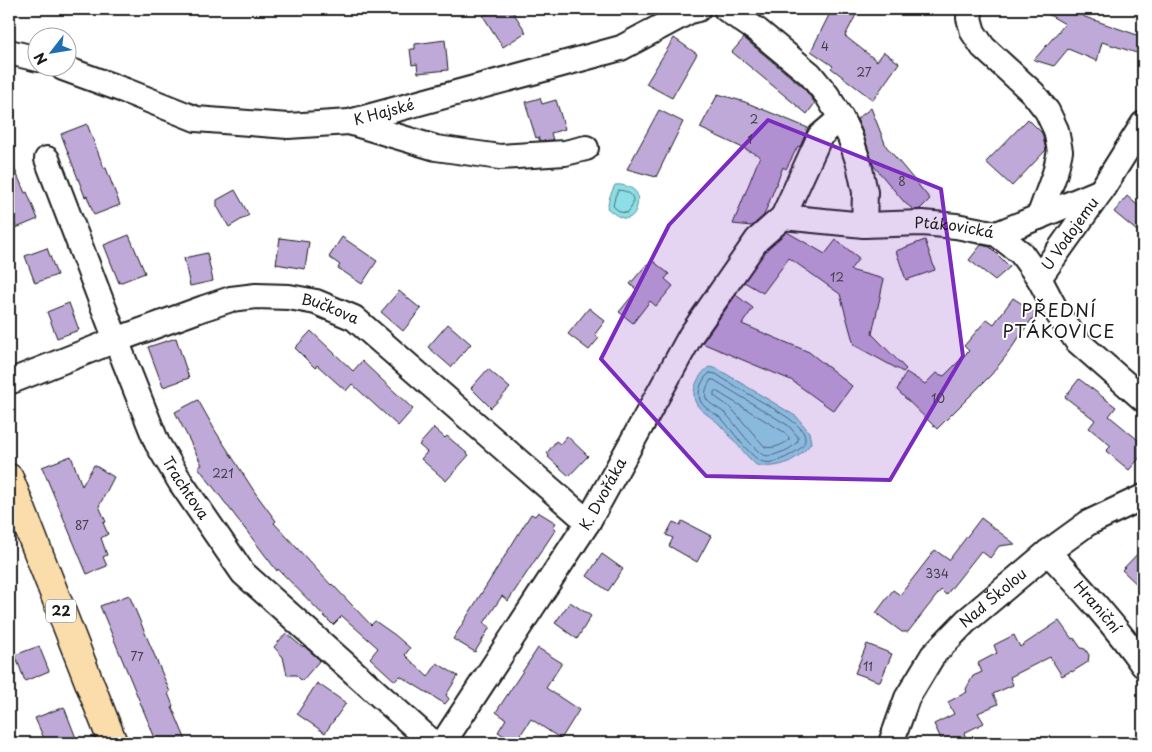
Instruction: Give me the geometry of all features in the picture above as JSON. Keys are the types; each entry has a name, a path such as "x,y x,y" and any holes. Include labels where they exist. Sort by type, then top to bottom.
{"main road":[{"name":"22","path":"9,478 113,743"}],"street":[{"name":"K Hajské","path":"78,73 196,119 288,126 350,122 620,48 690,11 698,9"},
{"path":"726,9 758,30 810,74 827,95 850,137 859,164 865,192 864,224"},
{"path":"971,9 969,18 974,32 983,47 1033,93 1046,111 1056,130 1060,151 1055,173 1039,217"},
{"path":"9,52 28,57"},
{"path":"783,218 820,136 841,118"},
{"path":"350,122 436,148 500,157 565,153 586,148"},
{"name":"U Vodojemu","path":"1038,278 1101,191 1143,124"},
{"name":"Trachtova","path":"47,159 157,443 181,482 244,573 433,743"},
{"name":"U Vodojemu","path":"997,234 1101,191"},
{"name":"Ptákovická","path":"783,218 864,224 930,224 956,226 997,234 1021,253 1038,278 1058,314 1077,341 1143,399"},
{"name":"K. Dvořáka","path":"443,743 588,522 691,334 757,240 783,218"},
{"name":"Bučkova","path":"9,382 116,340 231,299 256,296 289,297 316,302 354,318 588,522"},
{"name":"Nad Školou","path":"891,743 907,698 933,655 966,621 1048,552 1088,523 1143,497"},
{"name":"Hraniční","path":"1048,552 1126,642 1143,665"}],"highlighted area":[{"path":"768,120 941,189 963,356 890,480 706,476 601,359 669,225"}],"water":[{"path":"615,185 628,186 637,194 638,203 635,212 628,218 620,217 607,208"},
{"path":"709,367 718,369 797,417 809,432 811,443 802,453 784,464 759,466 755,464 717,422 699,408 695,401 694,392 697,382"}],"building":[{"path":"494,9 511,9 526,32 503,47 483,16"},
{"path":"832,9 859,9 845,36 877,61 884,52 899,63 873,100 831,68 833,66 811,51"},
{"path":"1039,9 1072,9 1085,17 1143,37 1143,55 1102,42 1097,61 1068,49 1054,66 1034,60 1065,24"},
{"path":"674,38 697,54 672,98 646,84"},
{"path":"744,38 803,87 815,103 807,114 732,52"},
{"path":"445,40 448,70 418,73 417,64 412,65 410,49 415,49 415,44"},
{"path":"718,94 745,102 808,128 800,147 798,146 786,169 783,167 764,215 752,226 733,224 760,156 700,128"},
{"path":"540,98 542,104 556,100 565,129 551,133 553,140 540,141 538,137 536,138 527,109 526,102"},
{"path":"871,108 886,146 930,199 920,209 914,210 905,203 873,165 857,119"},
{"path":"659,110 683,122 656,177 627,169"},
{"path":"1028,119 1042,133 1046,150 1012,186 986,162"},
{"path":"87,124 120,205 94,215 87,196 85,197 61,134"},
{"path":"9,156 38,219 16,228 9,209"},
{"path":"235,190 249,215 229,227 217,206 217,200"},
{"path":"1127,196 1143,210 1143,236 1114,212"},
{"path":"787,232 825,254 836,240 859,258 850,270 884,279 872,334 906,369 903,372 854,345 840,294 789,258 763,293 744,282 767,249"},
{"path":"129,235 145,273 119,283 104,245"},
{"path":"342,237 377,261 362,284 338,268 340,265 329,257"},
{"path":"280,238 309,242 305,269 276,264"},
{"path":"925,240 935,270 906,280 896,251"},
{"path":"981,245 990,247 1010,267 995,280 969,260"},
{"path":"47,248 57,275 35,283 25,256"},
{"path":"207,253 213,281 190,286 184,258"},
{"path":"653,261 669,274 665,279 673,286 656,306 650,301 633,323 619,312 637,290 630,284 647,264 649,265"},
{"path":"399,291 421,309 403,331 381,312"},
{"path":"736,295 753,308 742,324 809,352 852,386 834,411 791,380 702,343"},
{"path":"1013,298 1036,313 991,375 937,429 897,390 906,372 925,384 936,373 944,376 969,351 964,346 987,319 994,324"},
{"path":"69,303 79,330 57,338 47,312"},
{"path":"589,308 605,321 595,334 599,338 589,350 568,334"},
{"path":"448,324 471,344 451,367 428,347"},
{"path":"311,331 353,371 362,361 413,409 398,426 352,384 346,391 317,365 315,368 295,348"},
{"path":"176,338 189,378 163,387 148,347"},
{"path":"488,369 510,388 491,408 471,388"},
{"path":"1079,379 1116,407 1109,416 1143,444 1143,454 1129,470 1106,451 1111,446 1089,428 1095,420 1065,397"},
{"path":"198,400 216,432 276,521 274,523 331,585 371,625 375,621 410,648 405,655 428,677 437,663 458,676 446,695 449,699 445,704 400,676 395,681 370,658 378,648 342,616 333,625 278,569 277,571 198,467 202,465 175,412"},
{"path":"434,428 445,438 447,436 469,455 446,481 421,459 427,452 419,445"},
{"path":"567,436 588,456 569,476 548,457 547,453 556,441 560,444"},
{"path":"71,456 82,486 94,465 114,477 99,506 106,522 103,523 108,534 101,538 107,555 103,557 107,566 87,574 42,467"},
{"path":"538,512 556,523 553,527 556,529 508,601 502,596 484,623 490,627 475,652 453,639 531,514 535,516"},
{"path":"981,518 1015,544 999,546 990,558 981,551 946,595 941,590 908,632 902,632 876,613 893,590 900,595 935,550 949,560"},
{"path":"682,521 711,536 697,562 669,546 673,538 666,535 673,522 680,525"},
{"path":"1143,548 1143,590 1122,570"},
{"path":"602,554 623,569 608,591 587,576"},
{"path":"129,595 170,692 168,693 172,707 187,743 157,743 100,606"},
{"path":"570,602 591,616 577,639 555,623"},
{"path":"1059,621 1072,639 1074,638 1081,648 1085,649 1089,655 1088,662 1062,676 1050,657 1010,677 1013,685 993,694 998,704 978,713 984,723 964,733 968,743 943,743 934,724 954,714 948,702 967,692 966,689 973,676 982,672 978,663 997,653 994,645 1014,635 1020,647"},
{"path":"286,633 320,660 302,681 296,675 287,675 283,657 274,647"},
{"path":"867,644 892,654 880,682 855,673"},
{"path":"39,646 49,671 25,681 15,655"},
{"path":"538,648 562,663 546,688 579,710 561,739 531,719 515,743 498,732 506,719 496,712"},
{"path":"317,683 346,703 325,733 297,714"},
{"path":"64,707 76,738 63,743 46,743 35,718"}],"district":[{"name":"PŘEDNÍ PTÁKOVICE","path":"1059,321"}]}
